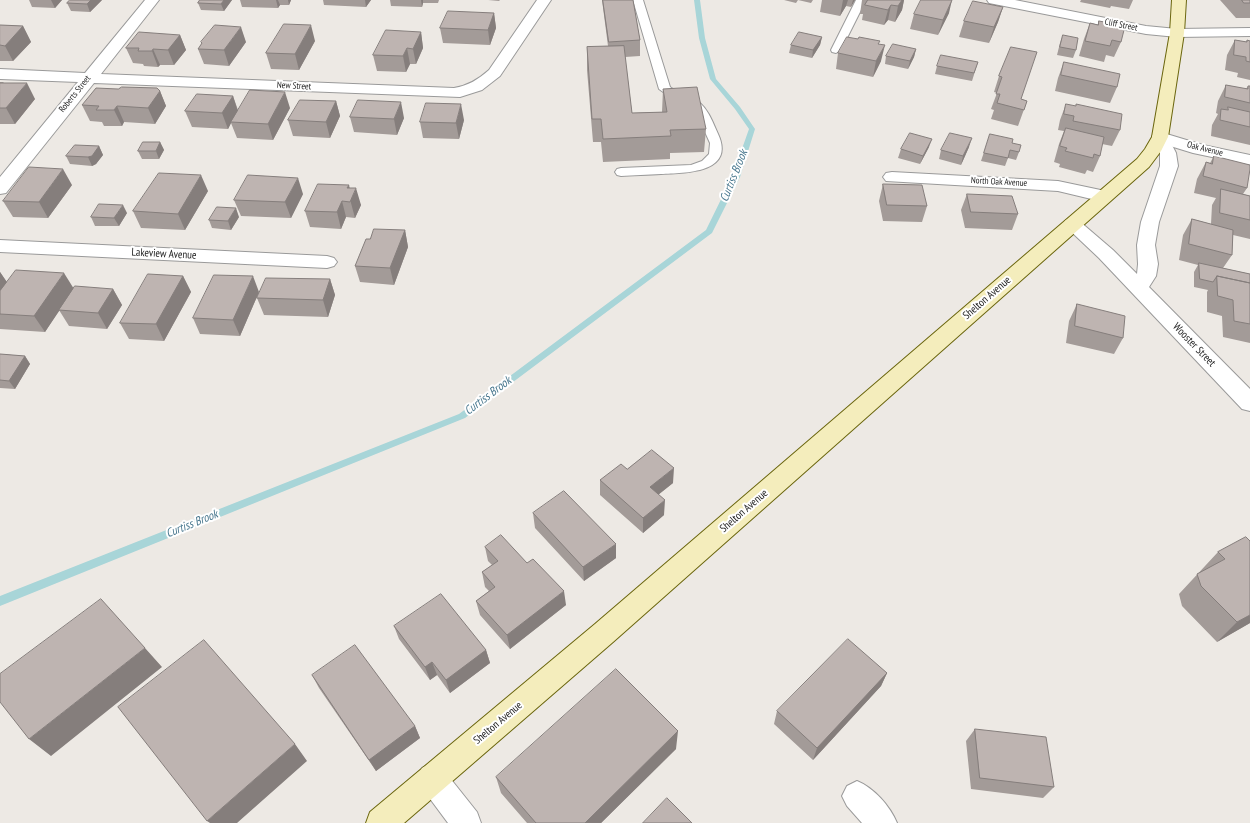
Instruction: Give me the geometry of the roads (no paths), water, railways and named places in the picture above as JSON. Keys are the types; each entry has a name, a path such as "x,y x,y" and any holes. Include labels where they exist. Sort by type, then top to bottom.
{"main road":[{"path":"1104,196 1143,163 1153,151 1160,137 1177,34 1179,0"},
{"name":"Shelton Avenue","path":"380,823 604,633 1104,196"}],"street":[{"name":"Roberts Street","path":"0,189 152,0"},
{"name":"New Street","path":"0,74 439,93 463,92 478,86 495,73 544,0"},
{"name":"Cliff Street","path":"994,0 1146,30 1177,34 1250,32"},
{"name":"Oak Avenue","path":"1160,137 1199,149 1250,160"},
{"path":"1139,288 1146,276 1148,264 1146,245 1150,222 1169,166 1168,153 1160,137"},
{"name":"North Oak Avenue","path":"892,177 1058,186 1104,196"},
{"name":"Wooster Street","path":"1072,224 1101,249 1250,402"},
{"name":"Lakeview Avenue","path":"0,246 327,262"},
{"path":"432,778 466,823"},
{"path":"857,796 882,823"}],"lane":[{"path":"621,172 692,169 706,164 715,155 716,143 701,111 694,104 677,97 665,89 638,0"},
{"path":"836,50 861,0"}],"waterway":[{"name":"Curtiss Brook","path":"0,601 462,416 709,231 736,177 752,129 738,108 713,79 702,38 697,0"}]}
